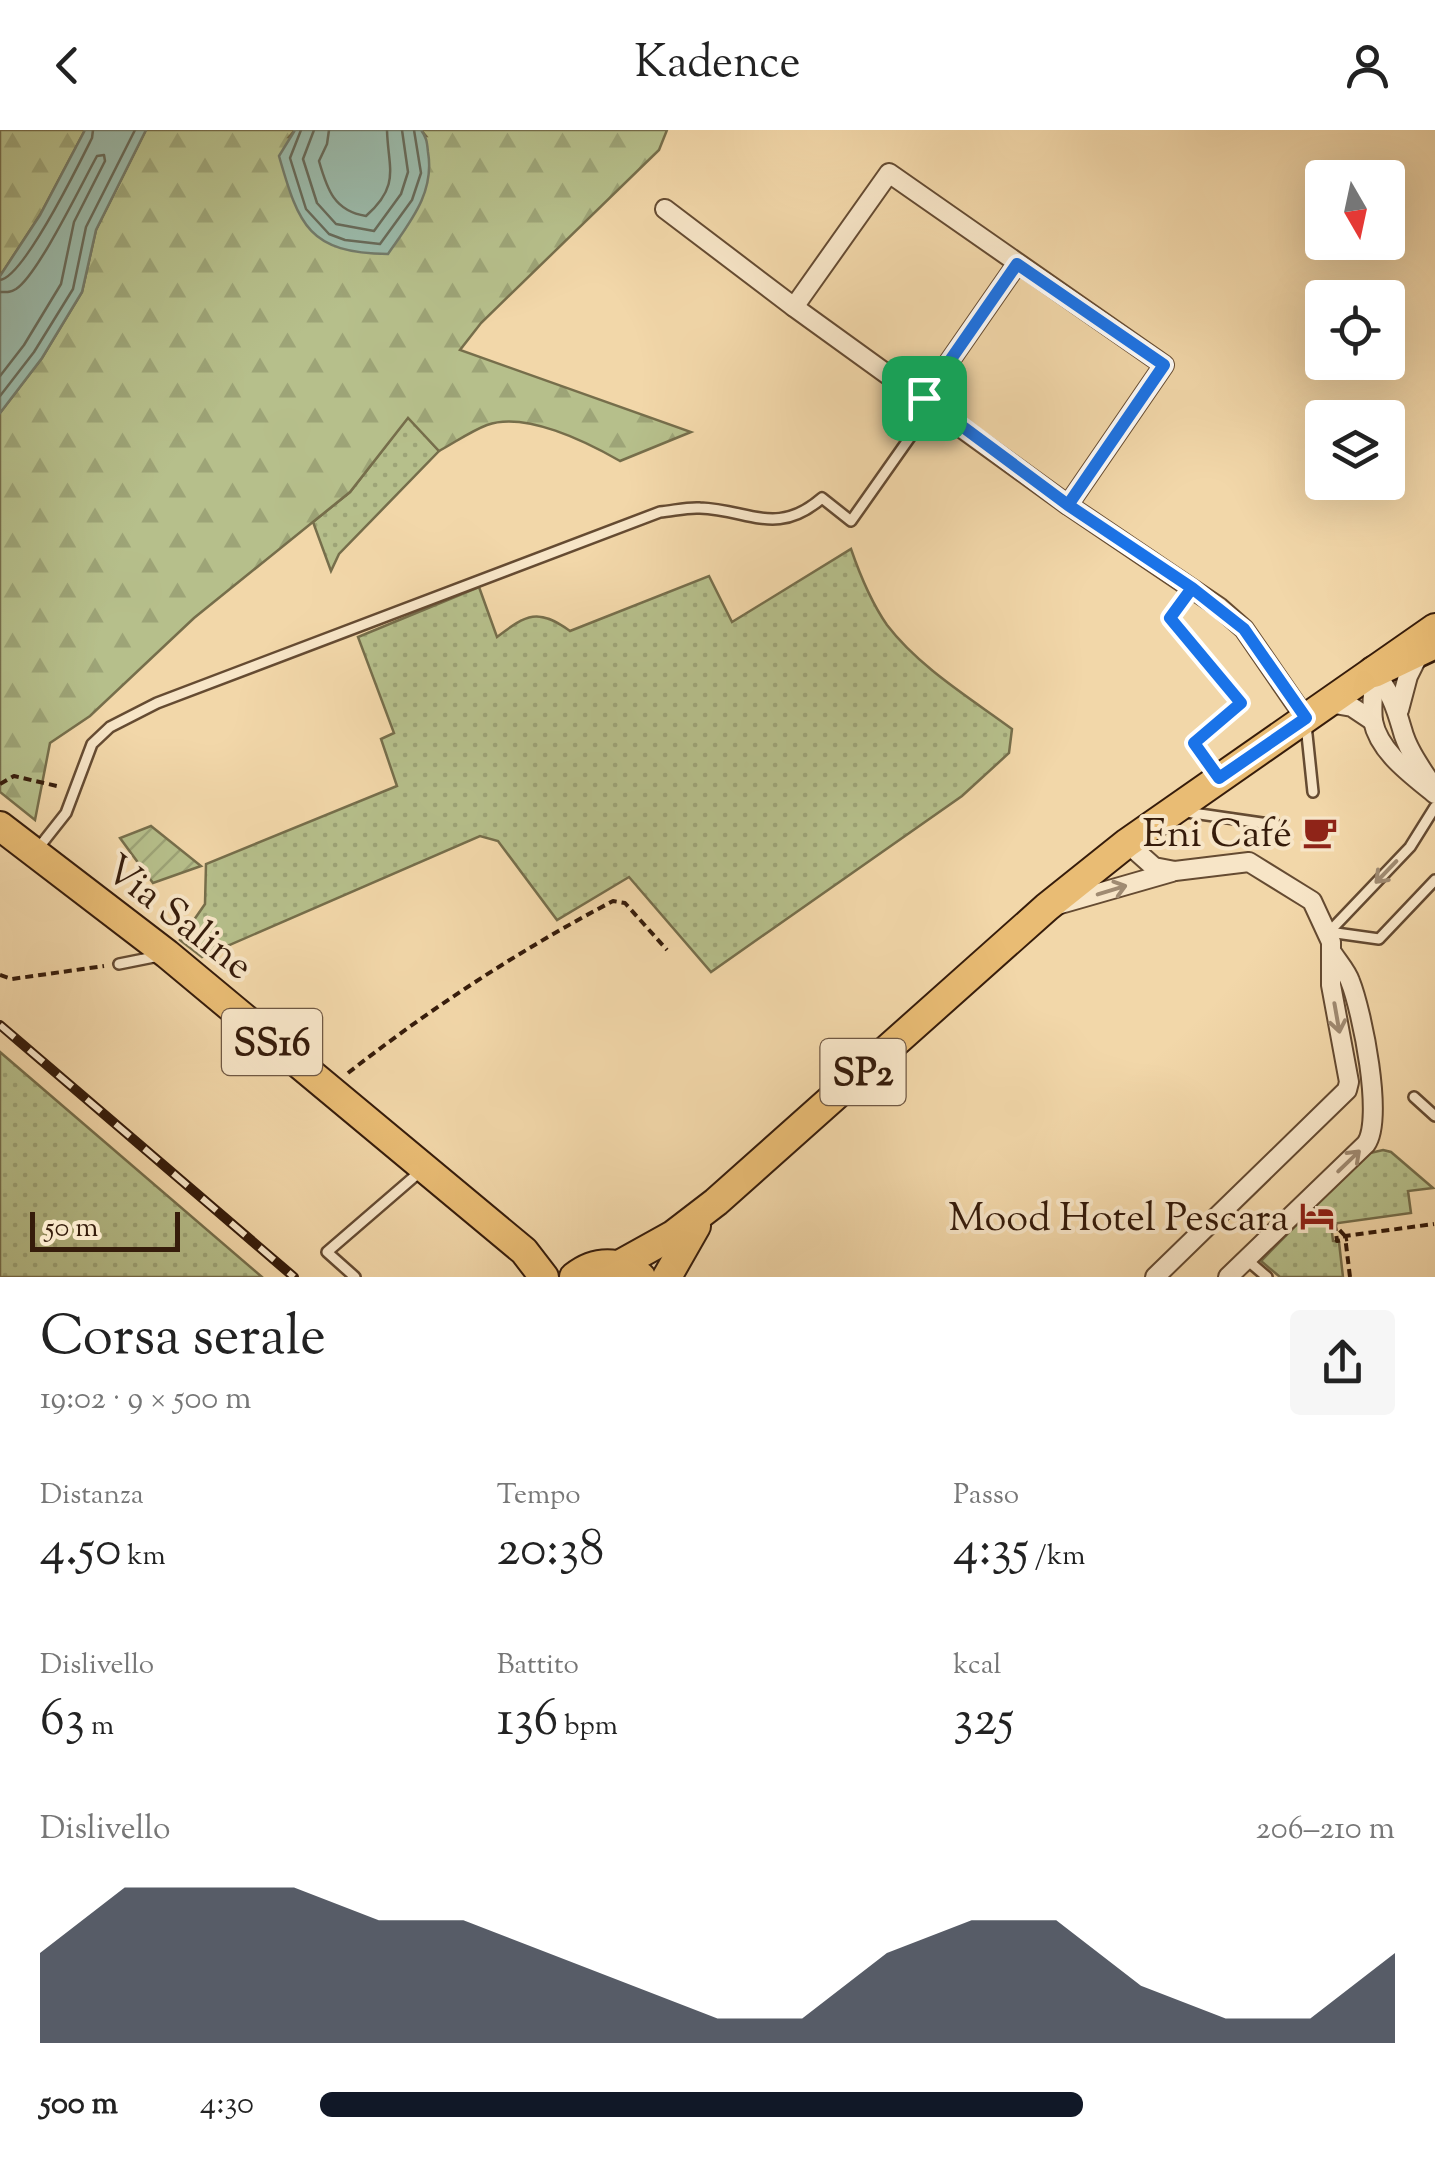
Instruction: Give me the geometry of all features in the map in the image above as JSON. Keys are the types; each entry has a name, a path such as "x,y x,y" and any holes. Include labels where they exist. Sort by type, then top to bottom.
{"highway":[{"path":"1374,672 1428,639"}],"main road":[{"name":"SP2","path":"607,1271 673,1234 716,1202 1047,908 1128,843 1374,672"},
{"name":"Via Saline","path":"16,839 167,954 524,1251 544,1277"},
{"name":"SP2","path":"666,1277 684,1244 716,1202"},
{"name":"Via Saline","path":"524,1251 607,1271"}],"street":[{"path":"794,307 889,173 1164,365 1068,505"},
{"path":"666,209 794,307 1068,505 1192,588 1244,629 1317,710 1352,708 1373,721"},
{"path":"928,402 1017,264"},
{"path":"1398,710 1408,676 1428,639"},
{"path":"1374,672 1390,692 1402,730 1435,792"},
{"path":"1374,672 1373,721 1381,742 1406,770 1435,792"},
{"path":"1128,843 1154,867 1176,870"},
{"path":"1047,908 1176,870 1249,862 1302,892 1312,901 1329,932 1333,954 1331,985 1348,1076 1346,1090 1154,1277"},
{"path":"1228,1277 1366,1144 1374,1123 1369,1071 1350,980 1333,954"},
{"path":"1348,1076 1359,1081 1369,1071"},
{"path":"1330,1106 1336,1101 1353,1099 1368,1108 1374,1123"}],"lane":[{"path":"16,839 66,813 92,744 110,727 157,703 660,512 700,508 768,520 804,514 822,498 851,521 928,402"},
{"path":"1192,588 1170,618 1241,703 1194,743 1219,778"},
{"path":"1313,792 1317,710"},
{"path":"1329,932 1410,846 1435,807"},
{"path":"1174,810 1276,826"},
{"path":"1329,932 1378,939 1435,880"},
{"path":"119,964 167,954"},
{"path":"1414,1096 1435,1116"},
{"path":"355,1277 327,1252 424,1168"},
{"path":"1246,1259 1267,1277"}],"path":[{"path":"0,784 14,776 74,790"},
{"path":"328,1088 394,1037 542,938 613,900 625,903 667,950"},
{"path":"0,975 12,980 119,964"},
{"path":"1350,1277 1346,1238 1434,1224"}],"green space":[{"path":"0,130 85,130 40,215 0,276"},
{"path":"146,130 295,130 289,137 426,136 421,130 667,130 659,150 481,323 460,350 691,432 620,461 555,431 519,422 487,425 439,451 408,418 350,492 194,618 90,716 50,743 35,820 0,792 0,413 42,358 82,292 96,230"},
{"path":"408,417 439,451 339,554 331,571 313,522 350,492"},
{"path":"851,549 866,588 887,625 930,668 1012,729 1009,753 962,796 711,972 629,877 557,920 498,841 480,836 202,957 180,940 205,904 206,864 397,786 381,739 394,733 358,637 479,587 497,637 533,617 549,619 570,631 709,576 732,622"},
{"path":"151,826 201,866 153,883 120,838"},
{"path":"0,1052 262,1277 0,1277"},
{"path":"1391,1152 1433,1188 1408,1191 1411,1213 1331,1224 1333,1241 1339,1242 1343,1277 1280,1277 1261,1261 1366,1154"}],"water":[{"path":"85,130 146,130 96,230 82,292 42,358 0,413 0,276 40,215"},
{"path":"295,130 421,130 426,138 428,181 419,206 388,254 340,248 311,231 301,218 279,156"}],"railway":[{"path":"0,1025 294,1277"}],"place":[{"name":"Eni Café","path":"1320,832"},
{"name":"Mood Hotel Pescara","path":"1317,1216"}],"route":[{"path":"924,398 1017,264 1164,365 1068,505 1192,588 1244,629 1306,718 1219,778 1194,743 1241,703 1170,618 1192,588 1068,505 924,398"}]}
